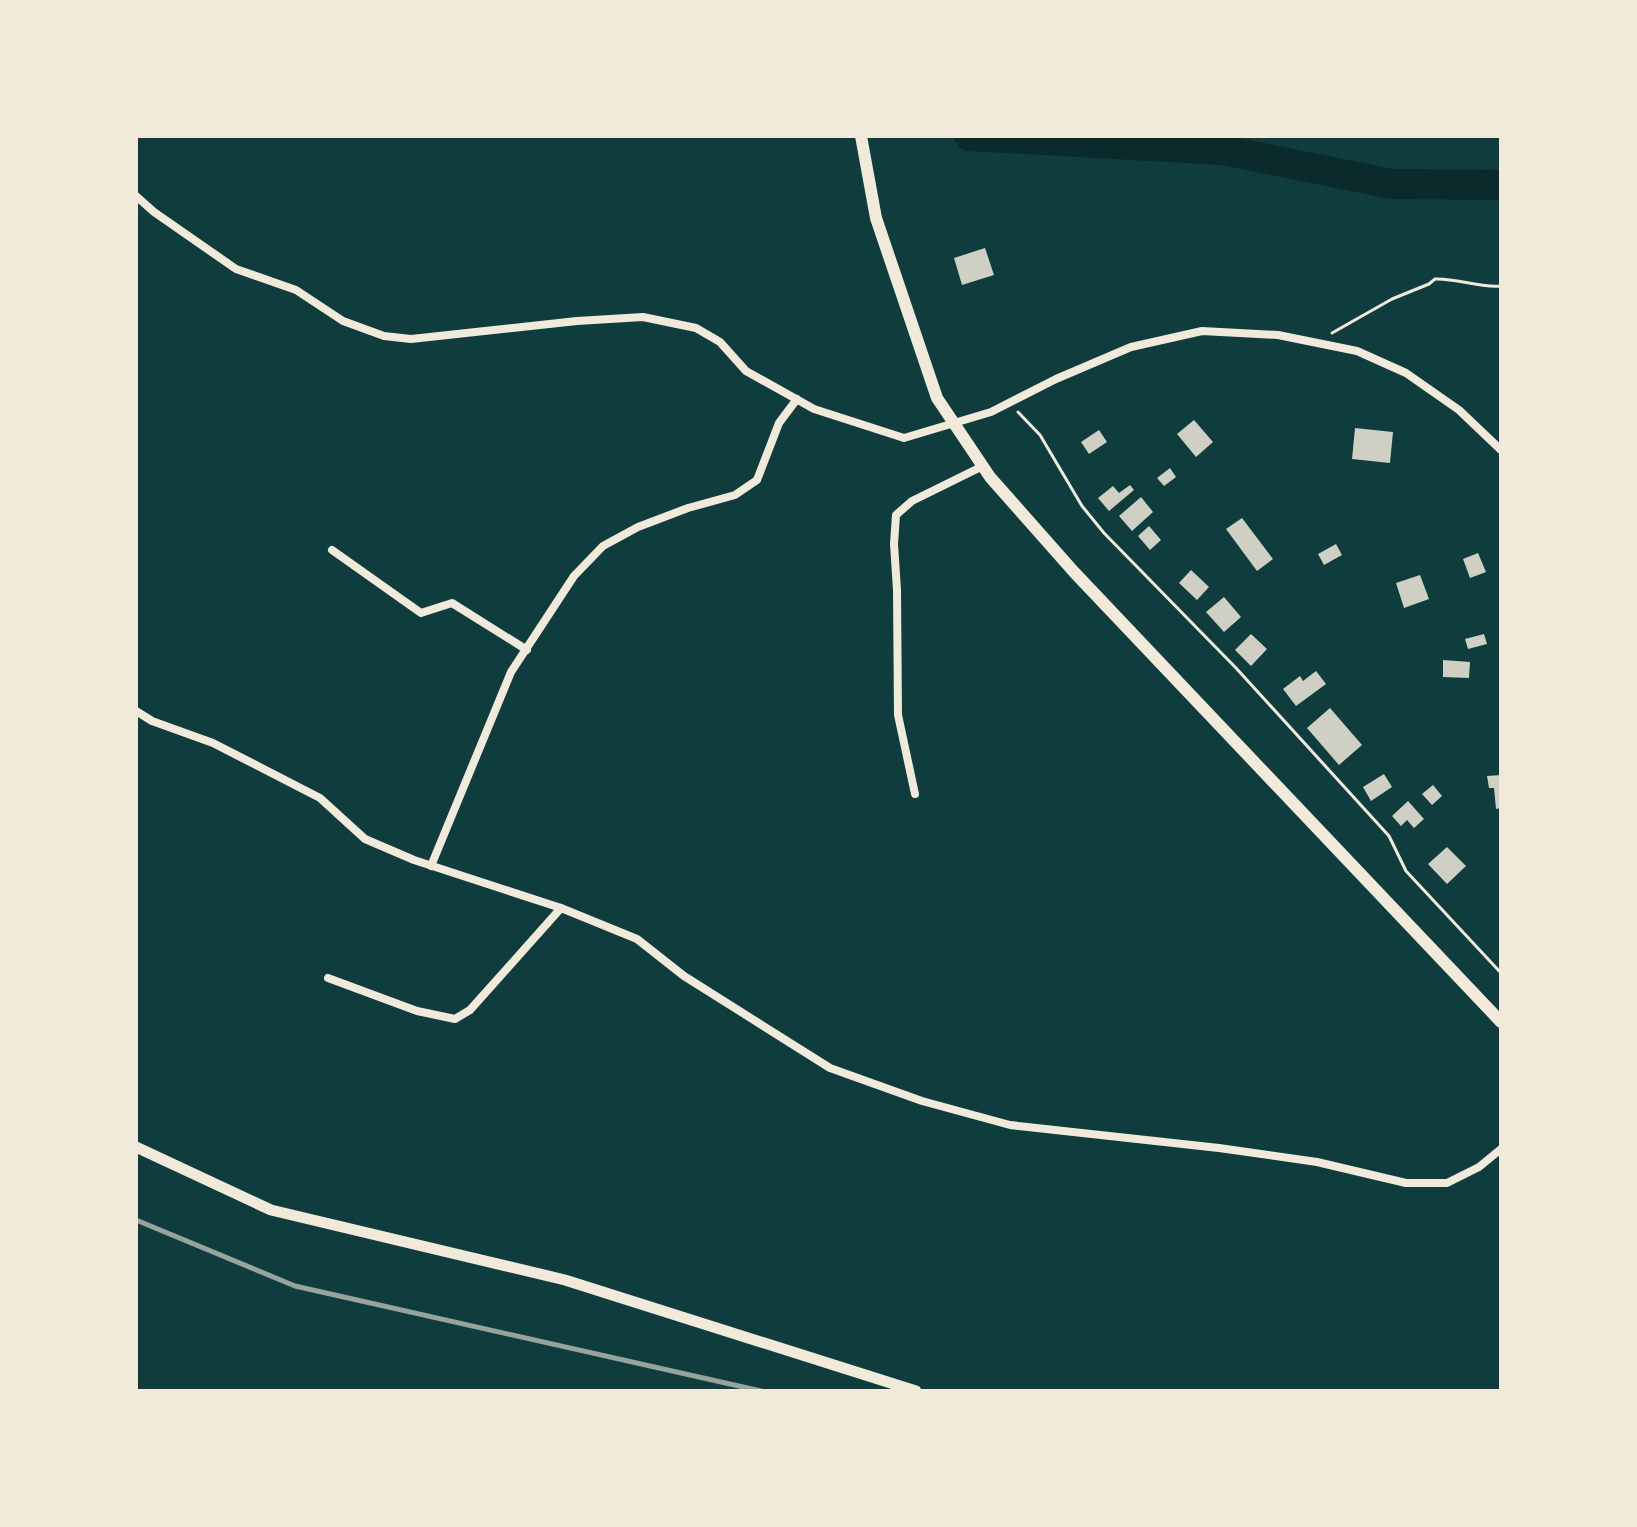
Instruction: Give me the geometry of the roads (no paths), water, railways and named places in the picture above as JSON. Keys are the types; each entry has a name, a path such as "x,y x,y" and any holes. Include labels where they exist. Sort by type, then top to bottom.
{"main road":[{"path":"861,136 876,218 937,398 983,466 1074,572 1501,1022"},
{"path":"136,1147 271,1210 565,1280 916,1391"}],"street":[{"path":"136,196 236,269 296,290 343,321 384,336 411,339 643,317 696,328 720,342 746,371 814,409 904,438 955,425 1131,347 1202,331 1278,335 1357,351 1406,373 1459,410 1501,450"},
{"path":"431,866 511,672 574,576 603,546 638,527 735,495 757,480 779,423 797,399"},
{"path":"915,794 898,715 896,515 912,501 983,466"},
{"path":"332,550 421,613 452,603 527,650"},
{"path":"136,711 152,721 213,743 281,776 320,798 365,839 431,866 561,908 637,939 684,976 830,1068 922,1101 1010,1125 1317,1162 1406,1183 1447,1183 1479,1167 1501,1149"},
{"path":"328,978 417,1011 455,1019 470,1010 561,908"}],"waterway":[{"path":"969,136 1223,150 1392,184 1501,185"}],"railway":[{"path":"136,1220 295,1286 761,1391"}]}
